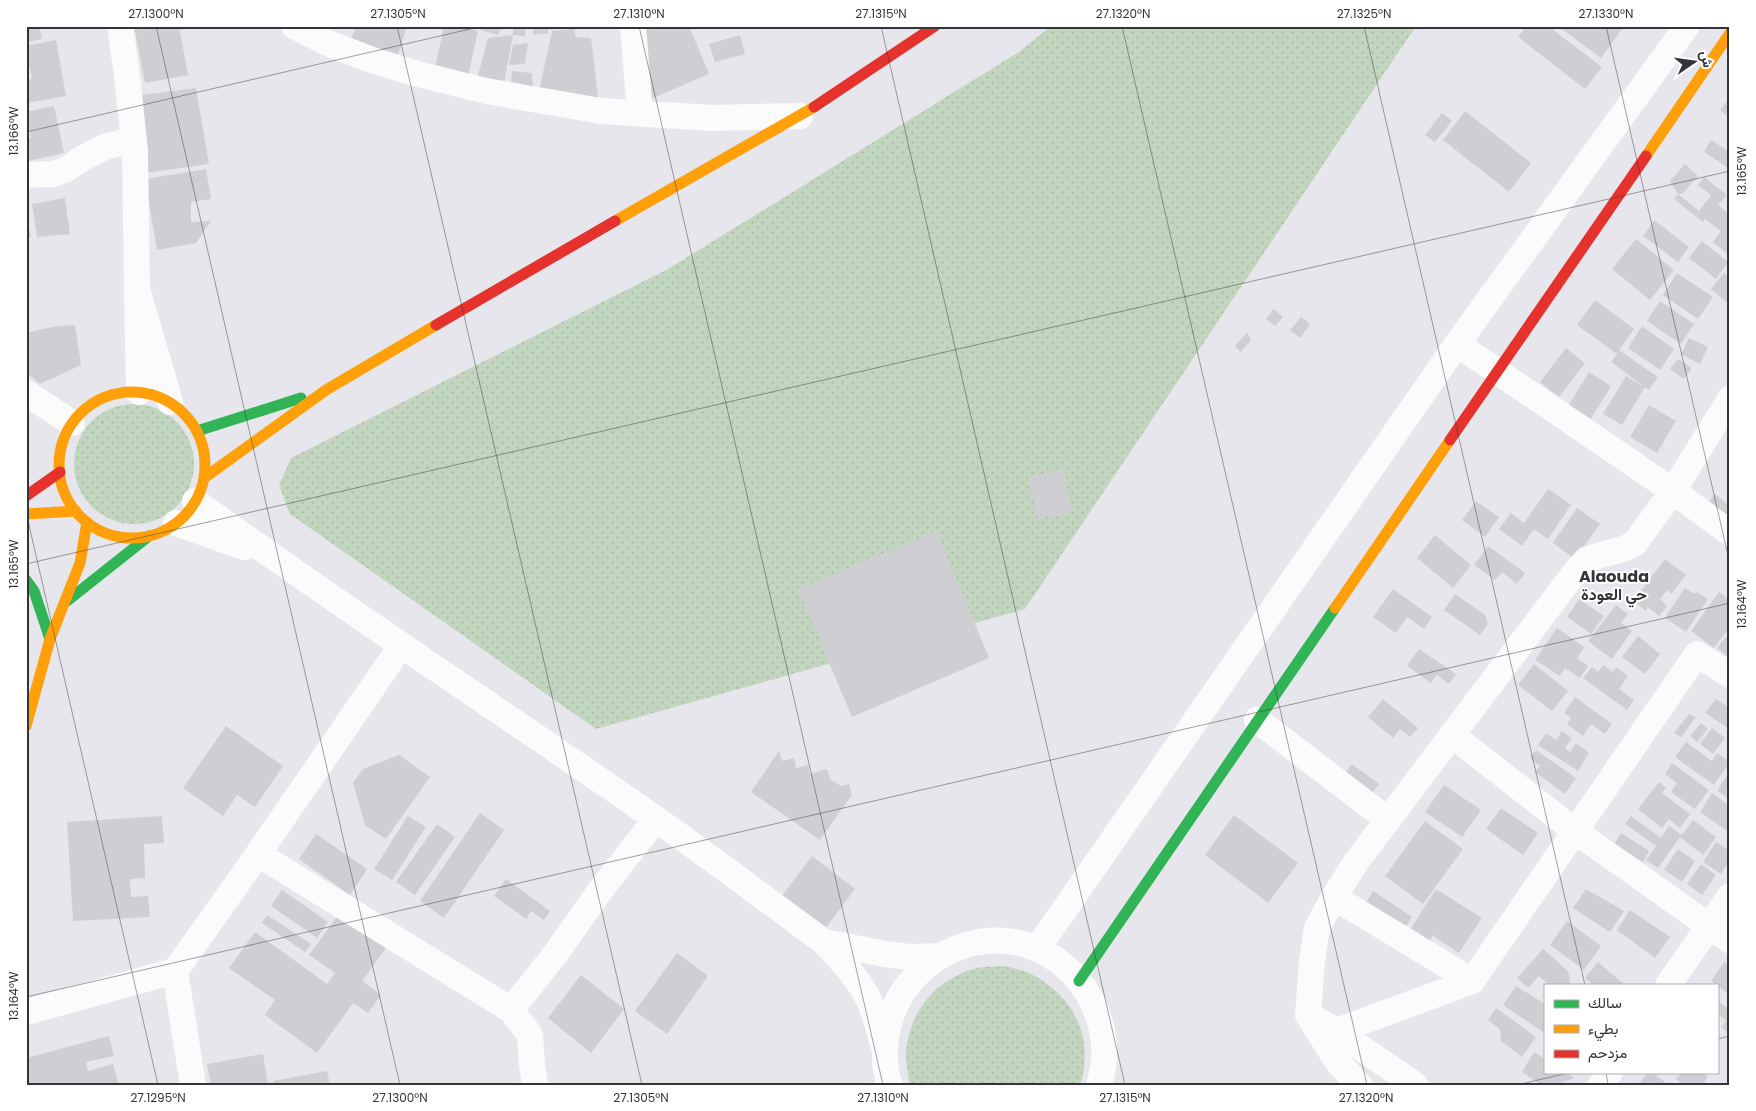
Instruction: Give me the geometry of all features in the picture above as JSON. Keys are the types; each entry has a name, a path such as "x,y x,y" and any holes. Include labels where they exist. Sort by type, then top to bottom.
{"main road":[{"path":"200,490 204,454 197,431 183,412 170,402 155,395 124,392 108,395 94,401 72,423 61,447 60,472 67,497 76,511 87,522 99,531 124,538 149,536 167,529 183,517 200,490 326,390 559,253 800,116 935,26"},
{"path":"1079,981 1730,34"},
{"path":"197,431 326,390"},
{"path":"26,496 60,472"},
{"path":"26,514 76,511"},
{"path":"26,726 50,640 80,563 87,522"},
{"path":"66,602 149,536"},
{"path":"26,580 34,590 50,640"}],"street":[{"path":"120,26 134,140 139,392"},
{"path":"294,26 334,35 376,61 414,73 486,91 602,110 712,118 800,116"},
{"path":"633,26 640,113"},
{"path":"1037,949 1457,344 1687,26"},
{"path":"26,175 53,174 65,170 107,146 134,140"},
{"path":"137,290 170,402"},
{"path":"1457,344 1673,491 1730,533"},
{"path":"26,393 72,423"},
{"path":"1358,1085 1337,1061 1308,1016 1312,961 1317,928 1356,862 1576,570 1588,559 1626,548 1634,543 1673,491 1730,400"},
{"path":"200,490 273,558 656,819 824,942 843,961 867,997 875,1016 885,1051 890,1085"},
{"path":"176,523 273,558"},
{"path":"26,1012 175,971 401,646"},
{"path":"1336,1031 1472,981 1697,654 1730,675"},
{"path":"1257,720 1388,820"},
{"path":"1452,736 1575,831 1730,941"},
{"path":"511,1010 557,952 599,892 656,819"},
{"path":"258,854 511,1010 530,1035 535,1085"},
{"path":"1669,984 1730,896"},
{"path":"1334,897 1472,981"},
{"path":"885,1051 888,1023 899,996 917,974 939,956 958,947 977,942 998,941 1018,943 1037,949 1060,962 1079,981 1093,1001 1102,1024 1105,1049 1103,1081"},
{"path":"824,942 909,957 939,956"},
{"path":"175,971 193,1085"},
{"path":"1308,1016 1336,1031 1415,1085"},
{"path":"1601,1085 1609,1074"}],"green space":[{"path":"1051,26 1416,26 1025,609 596,729 290,514 279,485 291,458 668,269 1019,52"},
{"path":"134,404 146,405 157,409 167,414 176,422 184,431 189,441 193,452 193,476 189,487 184,497 176,506 167,514 157,519 146,523 134,524 122,523 111,519 101,514 92,506 84,497 79,487 75,476 74,464 75,452 79,441 84,431 92,422 101,414 111,409 122,405"},
{"path":"1004,966 1023,970 1033,975 1060,995 1070,1007 1078,1021 1083,1036 1085,1052 1080,1085 911,1085 906,1050 913,1022 927,999 936,989 959,974 977,968"}],"building":[{"path":"26,26 39,26 42,39 26,42"},
{"path":"134,26 179,26 188,75 145,83"},
{"path":"357,26 407,26 398,55 351,39"},
{"path":"444,26 458,26 478,31 468,76 435,68"},
{"path":"481,26 502,26 498,35 481,30"},
{"path":"505,26 526,26 525,36 513,35 513,29"},
{"path":"533,26 548,26 548,34 533,34"},
{"path":"634,26 689,26 709,74 653,98 645,97"},
{"path":"1527,26 1548,26 1602,67 1585,89 1518,37"},
{"path":"1558,26 1624,26 1601,58"},
{"path":"574,29 576,37 591,38 599,105 539,91 552,31"},
{"path":"513,35 503,88 476,83 488,38"},
{"path":"740,35 745,54 715,62 709,44"},
{"path":"56,40 66,96 26,103 26,80 32,79 29,65 26,65 26,46"},
{"path":"528,43 525,64 509,65 513,45"},
{"path":"512,71 532,73 533,88 511,86"},
{"path":"196,88 209,164 146,173 135,96"},
{"path":"1730,97 1730,118 1720,110"},
{"path":"54,106 64,153 28,161 26,139 31,138 26,112"},
{"path":"1465,111 1531,163 1509,192 1443,140"},
{"path":"1442,113 1452,121 1435,142 1425,135"},
{"path":"1711,140 1730,152 1730,169 1704,152"},
{"path":"1685,164 1698,176 1683,193 1678,194 1670,181"},
{"path":"206,169 211,199 191,202 191,222 211,221 196,243 157,250 145,179"},
{"path":"1704,177 1727,195 1718,205 1730,214 1730,256 1713,242 1721,231 1705,219 1703,222 1674,199 1678,194 1699,211 1711,195 1698,185"},
{"path":"65,198 70,234 37,237 32,204"},
{"path":"26,211 31,237 26,237"},
{"path":"1654,220 1689,247 1678,262 1643,236"},
{"path":"1636,239 1674,270 1650,300 1612,269"},
{"path":"1702,241 1728,262 1716,279 1689,258"},
{"path":"1677,273 1713,297 1698,319 1663,295"},
{"path":"1724,273 1730,278 1730,305 1711,289"},
{"path":"1595,300 1634,329 1619,350 1658,377 1649,390 1611,362 1617,354 1577,325"},
{"path":"1660,301 1694,324 1681,344 1647,321"},
{"path":"1274,309 1283,317 1275,326 1266,319"},
{"path":"1301,317 1310,324 1300,338 1290,330"},
{"path":"75,325 81,365 40,384 26,372 26,333 52,327"},
{"path":"1642,326 1674,349 1660,370 1628,348"},
{"path":"1247,333 1251,340 1241,352 1235,346"},
{"path":"1689,338 1708,347 1700,364 1681,354"},
{"path":"1566,348 1585,363 1559,397 1540,382"},
{"path":"1678,359 1692,368 1684,379 1670,369"},
{"path":"1589,372 1611,386 1589,422 1567,408"},
{"path":"1626,376 1645,387 1622,425 1603,414"},
{"path":"1649,405 1676,421 1657,453 1630,437"},
{"path":"1063,469 1072,511 1038,519 1028,477"},
{"path":"1548,489 1571,505 1548,539 1534,529 1522,546 1499,529 1511,513 1524,523"},
{"path":"1715,494 1730,506 1730,518 1709,501"},
{"path":"1476,501 1499,517 1485,537 1462,520"},
{"path":"1577,508 1600,524 1575,559 1553,543"},
{"path":"936,531 989,658 852,717 798,589"},
{"path":"1435,535 1471,565 1453,588 1417,558"},
{"path":"1488,546 1525,573 1517,584 1502,572 1495,580 1474,565"},
{"path":"1665,559 1686,575 1671,594 1667,590 1660,599 1667,606 1659,616 1648,607 1646,611 1633,601"},
{"path":"1685,588 1695,594 1697,592 1708,599 1686,632 1665,618"},
{"path":"1393,589 1432,617 1424,629 1407,617 1396,633 1373,617"},
{"path":"1719,592 1730,600 1730,627 1714,648 1691,631"},
{"path":"1455,594 1485,615 1488,624 1480,635 1444,610"},
{"path":"1579,599 1604,616 1591,634 1567,617"},
{"path":"1616,605 1628,614 1621,623 1632,631 1612,659 1588,641"},
{"path":"1557,628 1584,647 1577,658 1588,666 1580,678 1565,668 1560,676 1535,660"},
{"path":"1730,632 1730,658 1717,648"},
{"path":"1638,636 1660,654 1645,674 1622,657"},
{"path":"1419,649 1456,674 1449,684 1437,675 1431,683 1407,666"},
{"path":"1534,664 1568,691 1552,711 1518,685"},
{"path":"1603,665 1613,672 1616,667 1628,676 1619,689 1634,700 1627,710 1583,678 1592,667 1598,672"},
{"path":"1575,697 1612,724 1605,734 1591,724 1583,736 1567,724 1571,718 1564,713"},
{"path":"1383,699 1418,728 1410,737 1400,729 1393,738 1368,717"},
{"path":"1716,699 1730,708 1730,729 1705,713"},
{"path":"1689,714 1696,717 1681,737 1674,733"},
{"path":"1701,723 1708,729 1697,742 1690,736"},
{"path":"226,726 283,766 255,807 237,795 223,816 183,788"},
{"path":"1712,728 1725,738 1713,754 1700,744"},
{"path":"1562,731 1572,738 1565,748 1570,752 1576,743 1589,753 1578,771 1538,745 1546,733 1556,740"},
{"path":"1686,742 1712,761 1717,753 1730,762 1714,785 1675,757"},
{"path":"1536,750 1576,778 1565,794 1535,772 1540,766 1530,758"},
{"path":"779,751 782,761 794,758 796,768 808,765 810,774 827,769 830,779 841,786 849,784 852,795 820,840 751,792"},
{"path":"399,755 430,777 386,839 365,825 353,783 363,769"},
{"path":"1672,763 1709,790 1695,809 1671,792 1677,783 1665,774"},
{"path":"1352,764 1379,784 1369,798 1341,778"},
{"path":"1730,770 1730,799 1717,791"},
{"path":"1659,782 1666,788 1662,793 1690,814 1680,828 1669,819 1662,828 1638,809"},
{"path":"1444,785 1481,810 1462,837 1425,812"},
{"path":"1712,793 1730,806 1730,833 1700,812"},
{"path":"1501,808 1538,833 1523,855 1486,829"},
{"path":"480,813 504,830 444,918 420,901"},
{"path":"1234,815 1298,863 1268,903 1205,855"},
{"path":"162,816 164,843 144,844 145,878 130,879 131,897 148,896 150,917 73,921 67,822"},
{"path":"408,816 426,827 392,880 374,869"},
{"path":"1631,816 1661,838 1669,826 1682,835 1693,820 1716,837 1703,855 1680,837 1658,868 1646,860 1656,846 1625,824"},
{"path":"1425,821 1463,849 1423,904 1385,876"},
{"path":"437,824 455,837 415,895 396,882"},
{"path":"1621,833 1649,851 1643,862 1614,844"},
{"path":"316,834 367,869 350,895 299,859"},
{"path":"1716,842 1730,851 1730,859 1721,874 1703,862"},
{"path":"1678,849 1695,861 1682,882 1664,870"},
{"path":"812,856 855,889 824,930 781,897"},
{"path":"1701,864 1716,875 1702,895 1687,884"},
{"path":"506,879 550,911 544,920 531,911 526,919 494,896"},
{"path":"1436,889 1482,918 1459,953 1432,935 1428,950 1406,936"},
{"path":"1586,889 1624,911 1610,932 1573,908"},
{"path":"282,890 328,922 317,938 271,906"},
{"path":"1373,891 1412,917 1401,934 1362,909"},
{"path":"1630,910 1670,937 1655,958 1617,930"},
{"path":"339,914 386,948 362,981 381,995 368,1013 353,1003 317,1053 265,1015 275,1000 229,968 255,932 327,984 335,973 309,955"},
{"path":"267,915 311,944 305,952 262,923"},
{"path":"1567,921 1601,946 1584,970 1550,945"},
{"path":"1543,949 1568,971 1571,984 1548,984 1539,976 1528,988 1517,978"},
{"path":"677,953 708,976 667,1034 635,1011"},
{"path":"1598,962 1624,984 1592,984 1585,978"},
{"path":"1724,962 1730,965 1730,995 1718,986 1718,984 1711,981"},
{"path":"581,975 624,1009 591,1053 548,1018"},
{"path":"1516,986 1544,1003 1544,1031 1543,1032 1503,1005"},
{"path":"1718,1001 1730,1010 1730,1034 1721,1027 1726,1021 1718,1014"},
{"path":"1496,1008 1536,1037 1522,1057 1501,1041 1500,1029 1488,1020"},
{"path":"109,1036 114,1056 86,1062 88,1071 113,1064 119,1085 26,1085 26,1058"},
{"path":"1534,1052 1544,1058 1544,1074 1569,1074 1574,1078 1555,1085 1541,1085 1522,1072"},
{"path":"263,1054 268,1085 211,1085 207,1064"},
{"path":"327,1071 330,1085 274,1085 273,1081"},
{"path":"1646,1074 1654,1074 1669,1085 1639,1085"},
{"path":"1680,1074 1704,1074 1708,1077 1702,1085 1684,1085 1676,1079"}],"traffic: fast":[{"path":"197,431 301,398"},
{"path":"67,601 149,536"},
{"path":"26,580 34,591 50,639"},
{"path":"1079,981 1335,608"}],"traffic: slow":[{"path":"1646,156 1730,33"},
{"path":"615,221 814,107"},
{"path":"204,478 326,390 436,325"},
{"path":"132,392 160,398 183,414 199,437 205,465 199,493 183,516 160,532 132,538 104,532 81,516 65,493 59,465 65,437 81,414 104,398 132,392"},
{"path":"1335,608 1450,440"},
{"path":"26,514 76,511"},
{"path":"26,726 50,639 80,563 87,522"}],"traffic: jam":[{"path":"814,107 935,26"},
{"path":"1450,440 1646,156"},
{"path":"436,325 615,221"},
{"path":"26,496 60,472"}],"district":[{"name":"Alaouda حي العودة","path":"1614,585"}]}
